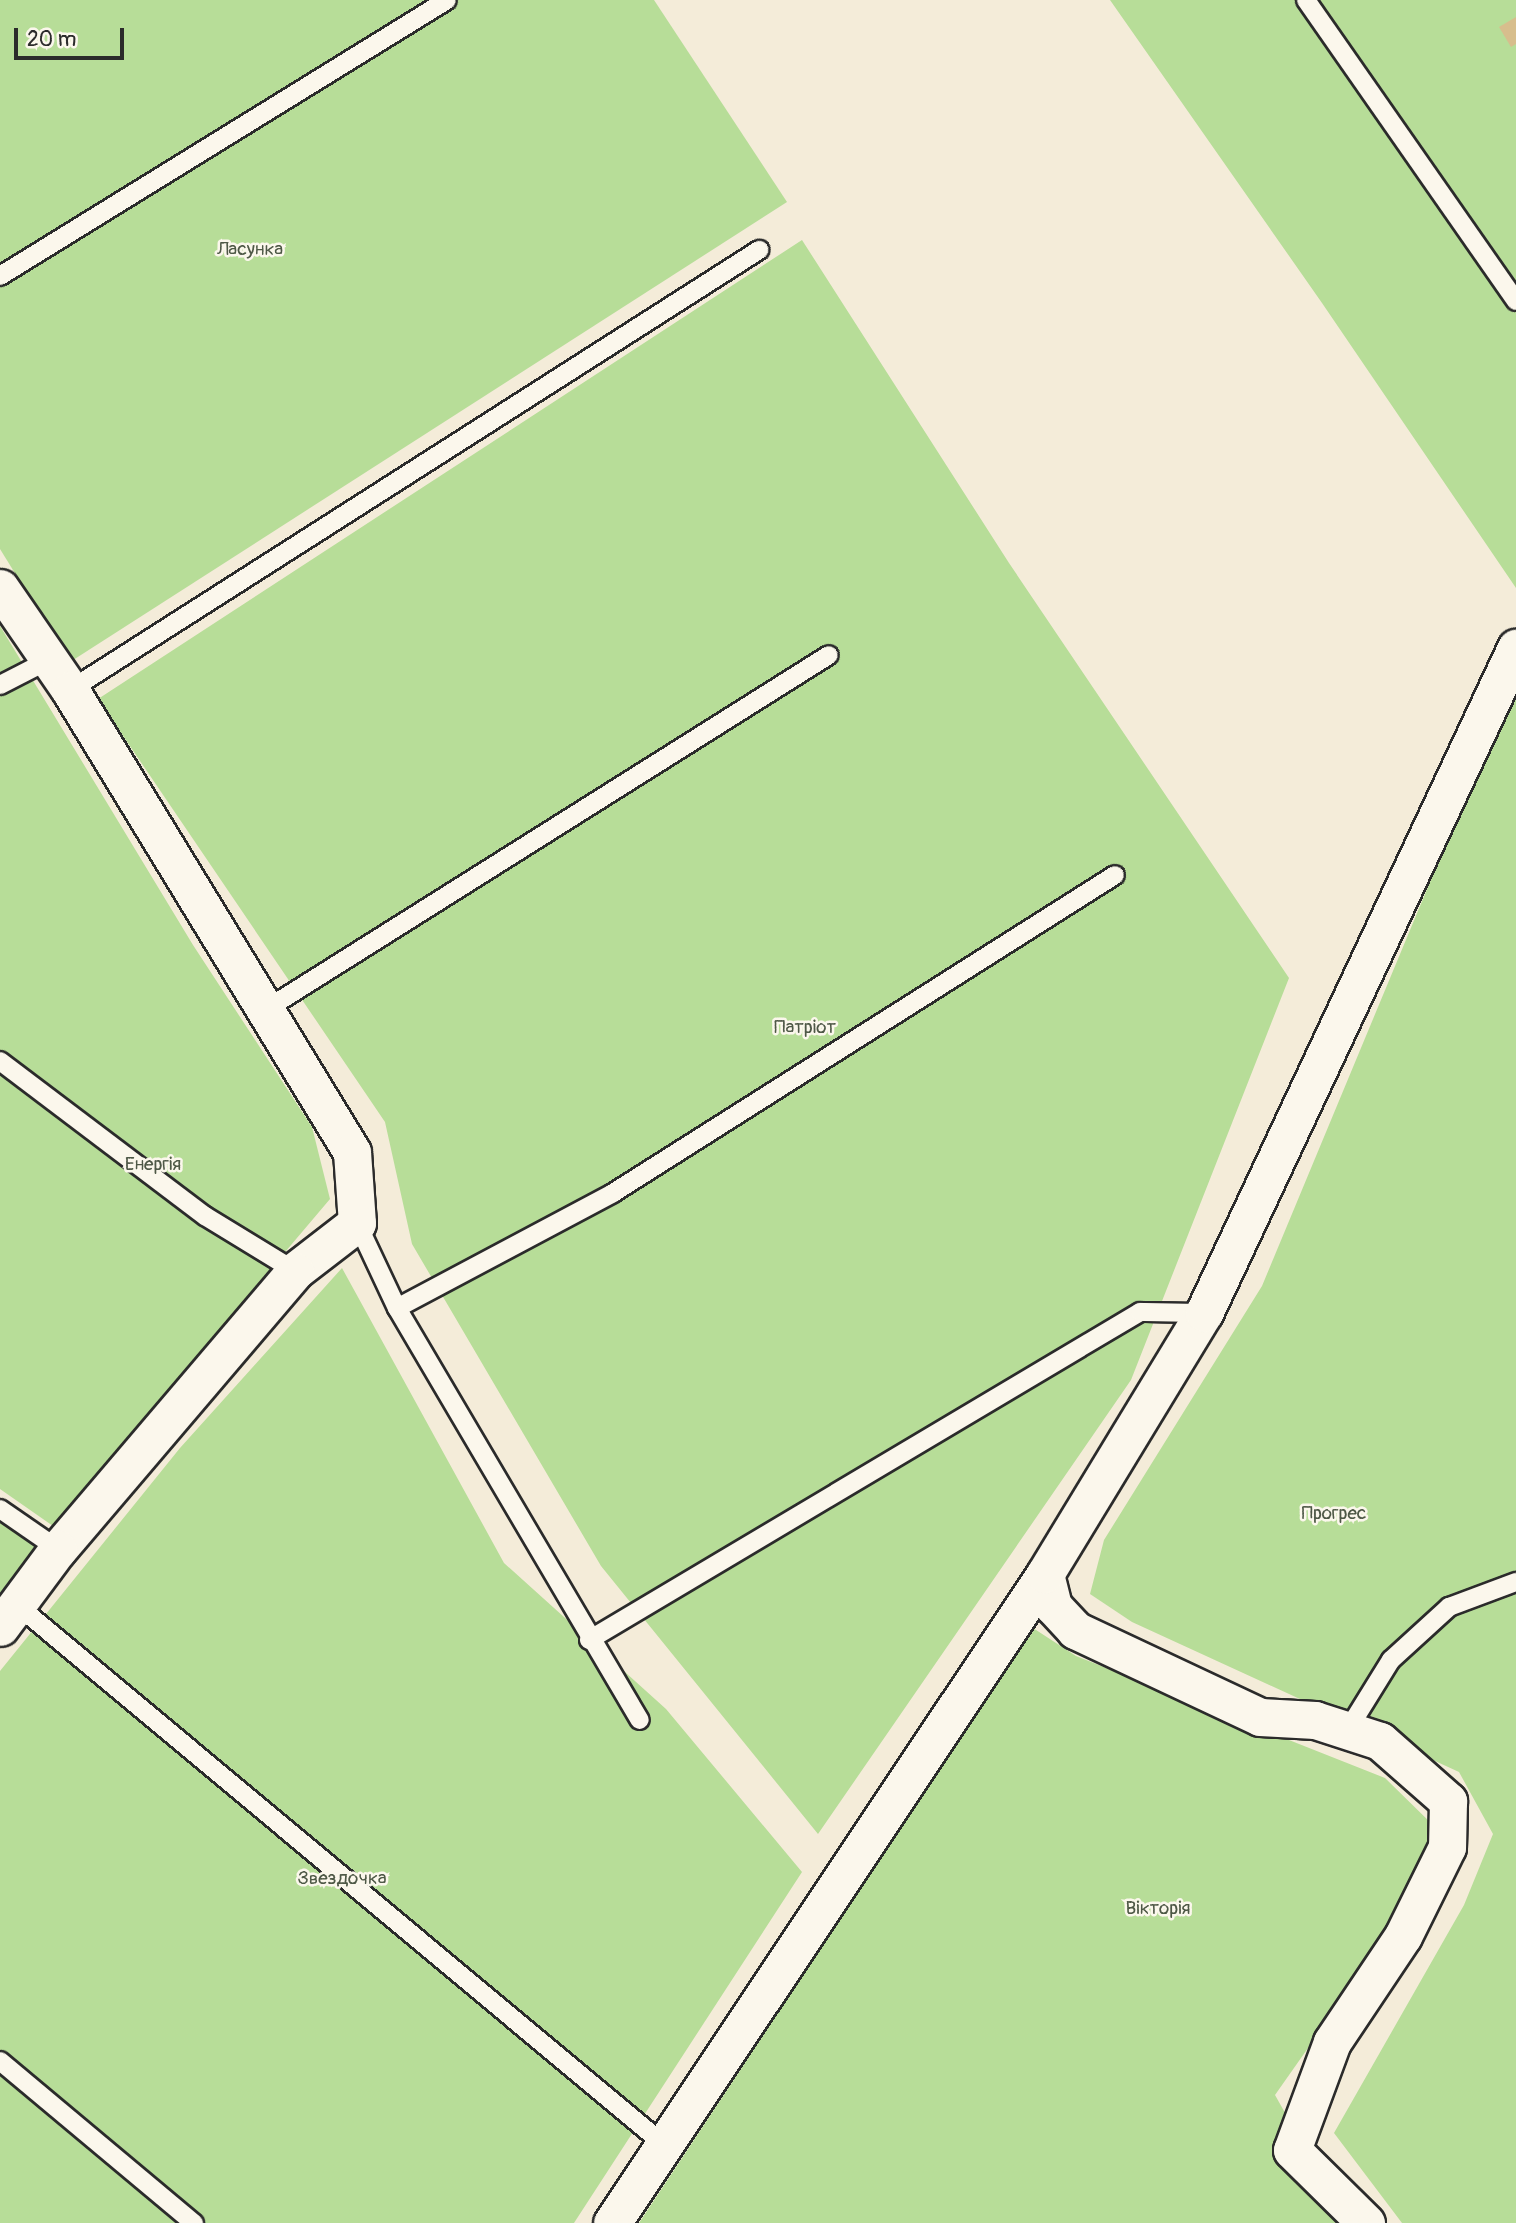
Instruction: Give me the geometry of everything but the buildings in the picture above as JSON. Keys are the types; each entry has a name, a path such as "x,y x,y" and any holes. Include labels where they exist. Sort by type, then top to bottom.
{"street":[{"path":"0,588 47,661 70,690 352,1152 357,1223 295,1271 58,1549 8,1616"},
{"path":"612,2223 662,2143 1045,1574 1205,1313 1516,648"},
{"path":"1045,1574 1053,1606 1075,1630 1260,1717 1315,1720 1380,1741 1448,1801 1447,1847 1403,1936 1332,2042 1292,2150 1366,2223"}],"lane":[{"path":"0,276 447,0"},
{"path":"1306,0 1516,301"},
{"path":"70,690 759,250"},
{"path":"265,1010 829,655"},
{"path":"0,685 47,661"},
{"path":"397,1308 613,1193 1115,875"},
{"path":"0,1061 205,1216 295,1271"},
{"path":"357,1223 397,1308 589,1640 640,1720"},
{"path":"589,1640 1140,1312 1205,1313"},
{"path":"0,1509 58,1549"},
{"path":"1347,1731 1391,1660 1449,1607 1516,1582"},
{"path":"8,1616 662,2143"},
{"path":"0,2061 194,2223"}],"green space":[{"name":"Ласунка","path":"0,0 654,0 787,202 70,662 0,549"},
{"path":"1110,0 1516,0 1516,588 1322,303"},
{"name":"Патріот","path":"802,240 1009,563 1289,978 1131,1380 818,1834 601,1566 412,1244 385,1122 98,699"},
{"name":"Енергія","path":"0,626 193,945 312,1127 330,1199 53,1526 0,1489"},
{"name":"Прогрес","path":"1516,694 1516,2223 1402,2223 1334,2133 1464,1905 1493,1834 1459,1772 1132,1622 1090,1594 1104,1540 1262,1286 1472,781"},
{"name":"Звездочка","path":"342,1268 504,1563 666,1709 802,1872 574,2223 0,2223 0,1671 180,1448"},
{"path":"0,1520 40,1547 0,1596"},
{"name":"Вікторія","path":"1033,1628 1076,1656 1385,1778 1435,1827 1372,1957 1275,2095 1347,2223 639,2223"}]}
